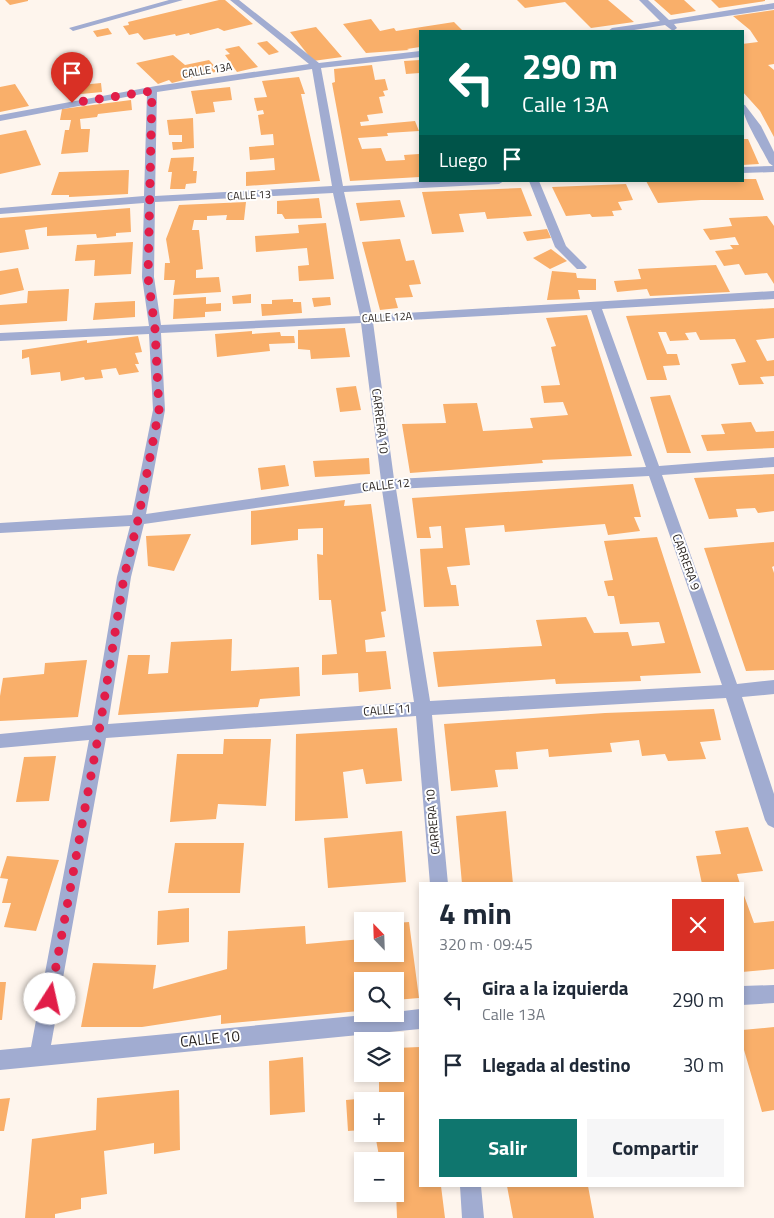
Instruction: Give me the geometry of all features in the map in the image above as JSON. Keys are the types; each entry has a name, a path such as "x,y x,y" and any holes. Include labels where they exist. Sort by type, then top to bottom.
{"street":[{"path":"73,28 179,0"},
{"path":"234,0 316,65"},
{"path":"643,0 675,30"},
{"path":"619,30 774,6"},
{"name":"CALLE 13A","path":"0,118 72,103 316,65 419,54"},
{"name":"CARRERA 10","path":"316,65 338,190 367,319 388,484 423,707 439,882"},
{"path":"40,1056 99,732 124,577 138,520 159,410 155,329 148,277 152,91"},
{"path":"744,110 756,126 774,162"},
{"path":"744,170 774,169"},
{"name":"CALLE 13","path":"0,211 150,199 481,182"},
{"path":"534,182 561,247 581,267"},
{"name":"CALLE 12A","path":"0,337 367,319 595,304 774,295"},
{"name":"CARRERA 9","path":"595,304 732,691 774,820"},
{"name":"CALLE 12","path":"0,528 138,520 388,484 654,471 774,462"},
{"name":"CALLE 11","path":"0,742 99,732 423,707 732,691 774,687"},
{"path":"744,996 774,994"},
{"name":"CALLE 10","path":"0,1060 419,1019"},
{"path":"470,1187 473,1218"}],"building":[{"path":"5,0 28,0 28,1 10,5"},
{"path":"225,0 253,24 224,31 218,28 190,35 189,33 176,36 175,34 144,40 138,33 129,35 123,26 129,25 128,22"},
{"path":"517,0 608,0 634,22 591,28 565,2 525,8"},
{"path":"654,0 684,0 696,11 671,15"},
{"path":"711,0 765,0 765,1 719,8"},
{"path":"774,10 774,64 768,65 774,70 774,137 760,111 744,93 744,44 758,42 750,30 733,16"},
{"path":"371,19 380,31 394,28 396,31 454,22 462,30 419,30 419,47 407,49 409,50 366,53 343,24"},
{"path":"316,27 342,57 313,61 290,32"},
{"path":"108,28 112,34 97,37 93,31"},
{"path":"267,41 279,52 269,55 257,43"},
{"path":"239,46 258,67 237,72 225,55 230,54 225,49"},
{"path":"173,55 185,65 209,60 219,71 172,83 169,80 158,84 136,63"},
{"path":"419,60 419,73 406,74 404,61"},
{"path":"372,65 375,80 385,79 388,90 383,91 385,96 379,97 383,113 367,115 369,121 360,122 361,126 415,121 419,131 387,133 388,136 358,138 362,149 381,148 386,161 405,160 404,155 419,154 419,177 350,181 332,83 335,82 334,69"},
{"path":"299,77 305,94 301,94 320,181 246,186 246,172 275,170 274,158 250,160 249,147 274,145 273,134 261,135 258,115 264,114 263,110 257,111 254,98 267,97 262,81"},
{"path":"101,83 102,92 71,95 71,86"},
{"path":"15,84 29,106 0,112 0,87"},
{"path":"230,87 232,100 213,102 215,112 196,114 191,91"},
{"path":"131,100 132,110 98,114 97,117 80,119 81,129 90,129 88,152 61,154 65,130 69,130 71,120 60,120 62,109"},
{"path":"193,118 194,148 173,150 172,142 182,142 182,135 169,135 167,120"},
{"path":"26,130 41,165 0,174 0,135"},
{"path":"744,139 748,139 759,164 744,165"},
{"path":"194,157 193,171 197,171 196,183 186,184 185,189 170,189 172,172 168,172 171,158"},
{"path":"129,170 128,194 69,197 69,195 51,195 59,172"},
{"path":"744,179 756,179 764,200 701,200 658,203 647,182 744,182"},
{"path":"626,184 633,200 618,202 622,210 612,211 614,216 592,217 590,214 566,216 552,187"},
{"path":"521,188 532,216 487,219 485,212 459,214 464,232 432,234 422,192"},
{"path":"319,198 322,218 285,219 282,214 277,214 277,201"},
{"path":"400,200 405,217 360,221 356,203"},
{"path":"246,202 244,220 226,220 227,215 207,216 207,220 194,220 192,230 199,230 203,269 196,270 196,278 219,277 221,292 173,295 175,280 164,280 165,263 170,263 166,239 179,205"},
{"path":"130,208 131,232 116,233 116,236 97,238 96,234 47,236 47,227 25,230 29,249 0,253 0,218"},
{"path":"767,216 774,226 774,284 767,273 745,275 739,264 724,266 715,251 733,249 730,245 739,245 735,237 710,240 703,229 732,226 729,218"},
{"path":"326,223 334,279 299,281 298,266 309,265 307,248 256,252 255,236 299,233 298,225"},
{"path":"547,229 551,238 527,241 523,232"},
{"path":"400,239 406,261 414,260 421,284 409,285 413,297 395,298 398,308 380,310 362,242"},
{"path":"133,242 131,274 94,276 95,260 75,261 77,245"},
{"path":"551,249 567,261 550,269 533,258"},
{"path":"716,265 730,292 650,296 647,289 617,292 614,281 641,279 638,269"},
{"path":"18,268 24,290 0,295 0,271"},
{"path":"552,271 576,273 577,278 596,279 596,290 578,290 580,299 547,300"},
{"path":"69,289 67,321 0,325 0,305 27,303 28,291"},
{"path":"251,294 251,303 233,304 232,296"},
{"path":"206,297 206,304 221,303 221,311 205,312 205,317 173,319 174,299"},
{"path":"330,297 331,305 314,307 312,298"},
{"path":"293,299 293,302 301,302 302,313 262,316 261,304 272,304 272,300"},
{"path":"135,301 135,317 93,320 95,303"},
{"path":"774,308 774,338 756,340 767,361 774,360 774,376 760,377 764,384 739,385 731,364 746,362 735,339 700,340 696,332 685,333 689,340 670,341 666,332 658,332 667,354 677,354 680,365 663,366 667,380 647,380 626,316"},
{"path":"587,315 632,456 542,460 543,463 410,473 402,424 446,423 443,404 477,403 483,431 533,428 530,418 568,415 563,402 544,403 541,386 560,385 551,347 556,346 546,318"},
{"path":"345,328 350,357 311,359 310,350 298,349 298,330"},
{"path":"252,331 252,334 280,332 281,336 294,336 295,343 269,344 270,351 217,357 215,334"},
{"path":"138,336 142,352 135,353 139,364 135,364 139,372 119,375 116,368 101,370 103,378 85,380 84,377 61,381 60,372 31,375 29,357 22,359 22,350 87,340 87,343"},
{"path":"356,386 361,410 340,412 336,388"},
{"path":"670,395 691,453 667,453 650,397"},
{"path":"751,422 756,432 774,431 774,448 707,451 701,435 725,434 721,424"},
{"path":"369,458 370,474 315,477 313,461"},
{"path":"285,465 289,486 261,490 258,468"},
{"path":"774,474 774,511 758,513 755,508 736,509 738,517 709,519 694,478"},
{"path":"633,484 641,517 634,517 640,531 608,535 605,524 505,532 504,525 465,528 470,565 447,567 451,585 456,585 459,606 424,607 420,549 443,548 441,526 429,527 431,538 417,538 412,498"},
{"path":"345,500 344,506 371,504 386,611 381,612 385,637 365,640 366,652 386,651 391,689 359,692 358,673 322,675 322,655 337,654 331,600 319,600 317,554 323,555 323,528 298,529 298,540 251,545 251,511"},
{"path":"191,534 174,571 148,566 146,536"},
{"path":"657,537 701,673 640,676 641,681 556,684 555,679 438,687 433,652 542,646 536,620 586,617 594,633 628,632 632,646 665,643 659,622 620,624 614,596 608,596 604,581 613,580 604,541"},
{"path":"774,542 774,566 772,567 774,573 774,670 746,671 704,548"},
{"path":"232,639 231,671 299,667 300,696 260,699 258,707 118,715 128,655 150,655 148,674 168,673 171,642"},
{"path":"87,660 78,717 0,721 0,696 3,678 44,674 45,663"},
{"path":"714,709 721,740 700,742 706,759 668,761 665,754 642,756 639,740 610,743 612,752 549,757 548,749 516,752 518,769 495,770 498,787 451,791 444,724 605,713"},
{"path":"397,728 402,781 366,784 363,769 343,772 348,818 295,821 296,734"},
{"path":"224,739 271,739 266,806 218,804 216,819 170,822 177,754 223,754"},
{"path":"56,756 49,801 16,802 24,757"},
{"path":"506,811 513,882 462,882 456,816"},
{"path":"748,827 763,871 737,874 739,882 702,882 696,856 721,854 715,831"},
{"path":"402,831 406,882 328,888 324,838"},
{"path":"175,843 244,843 240,893 168,893"},
{"path":"7,856 59,860 36,931 4,927 11,903 2,903 8,879 0,878"},
{"path":"744,896 754,923 774,921 774,969 744,972"},
{"path":"189,908 189,942 157,945 158,911"},
{"path":"404,922 409,922 419,998 404,999 404,972 354,972 354,1011 221,1024 221,1015 142,1027 81,1027 93,963 156,965 153,989 227,969 228,931 305,926 306,944 354,940 354,962 404,962"},
{"path":"0,982 6,982 2,1020 0,1020"},
{"path":"774,1027 774,1110 762,1112 744,1050 744,1030"},
{"path":"419,1047 419,1187 441,1187 445,1218 397,1218 396,1202 404,1202 404,1152 378,1152 376,1142 404,1142 404,1092 379,1092 379,1082 404,1082 404,1048"},
{"path":"303,1057 305,1112 270,1115 269,1061"},
{"path":"179,1090 180,1150 154,1154 154,1143 104,1151 107,1194 81,1198 81,1209 55,1214 55,1218 25,1218 32,1139 96,1130 97,1098"},
{"path":"10,1098 4,1131 0,1131 0,1099"},
{"path":"354,1099 354,1131 348,1131 346,1100"},
{"path":"507,1187 588,1187 594,1218 513,1218"}],"route":[{"path":"50,999 99,732 124,577 138,520 159,410 155,329 148,277 152,91 72,103"}]}
